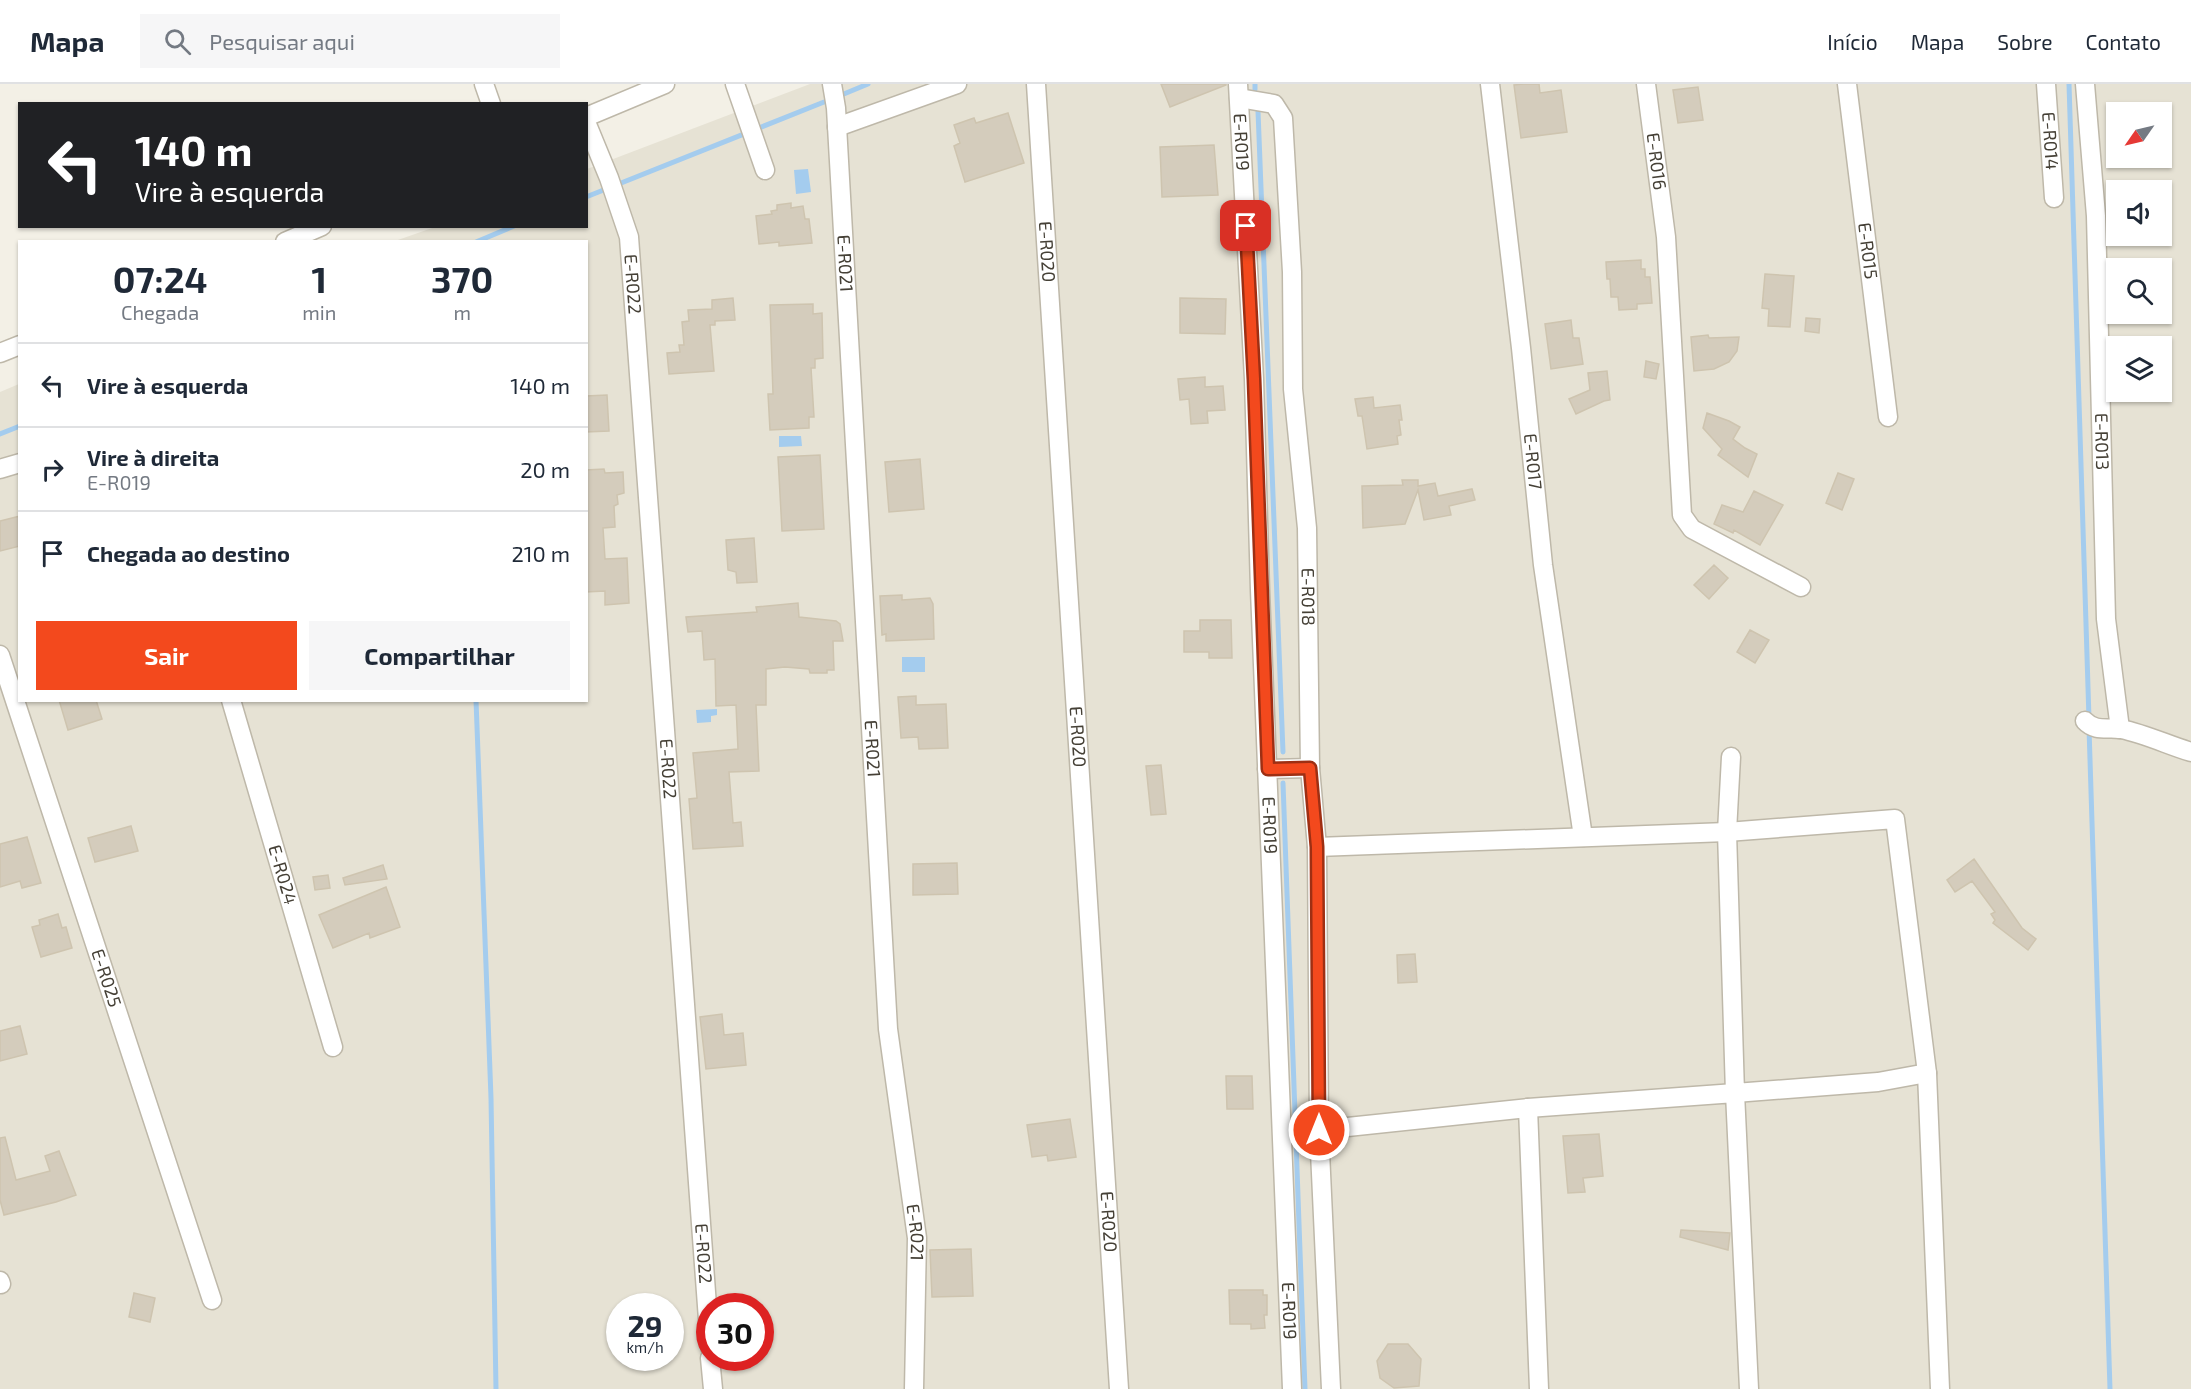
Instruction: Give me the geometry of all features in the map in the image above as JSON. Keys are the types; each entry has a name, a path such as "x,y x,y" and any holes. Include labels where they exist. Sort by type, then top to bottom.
{"street":[{"path":"484,84 490,102"},
{"path":"588,116 640,89 665,84"},
{"path":"735,84 765,170"},
{"path":"837,127 957,84"},
{"name":"E-R020","path":"1036,84 1119,1389"},
{"name":"E-R017","path":"1490,84 1521,348 1543,565 1583,837"},
{"name":"E-R016","path":"1646,84 1666,237 1682,515 1692,529 1800,587"},
{"name":"E-R015","path":"1847,84 1888,417"},
{"name":"E-R014","path":"2046,84 2054,198"},
{"name":"E-R013","path":"2085,84 2096,216 2106,620 2120,729"},
{"name":"E-R021","path":"833,86 888,1029 917,1238 915,1389"},
{"name":"E-R018","path":"1238,91 1274,104 1283,118 1292,272 1293,389 1307,528 1310,768 1317,847 1319,1130 1331,1389"},
{"name":"E-R019","path":"1238,91 1253,368 1292,1389"},
{"name":"E-R022","path":"588,127 612,185 629,237 706,1293"},
{"path":"290,240 317,228"},
{"path":"0,353 18,346"},
{"path":"0,470 18,464"},
{"name":"E-R025","path":"0,655 212,1300"},
{"name":"E-R024","path":"232,702 333,1047"},
{"path":"2085,721 2089,726 2098,729 2120,729 2191,752"},
{"path":"1731,757 1727,832 1735,1093 1749,1389"},
{"path":"1268,769 1310,768"},
{"path":"1317,847 1727,832 1895,819 1927,1073 1940,1389"},
{"path":"1319,1130 1528,1107 1878,1082 1927,1073"},
{"path":"1528,1107 1539,1389"},
{"path":"711,1371 712,1389"}],"shaded area":[{"path":"810,84 2191,84 2191,1389 0,1389 0,392 18,384 18,702 588,702 588,240 398,240 432,228 588,228 588,169"}],"water":[{"path":"808,169 811,192 796,194 794,170"},
{"path":"779,436 801,436 802,446 779,447"},
{"path":"902,657 925,657 925,672 902,672"},
{"path":"717,709 717,715 711,716 711,722 697,723 696,710"}],"building":[{"path":"1161,84 1226,84 1226,85 1170,107"},
{"path":"1539,84 1540,93 1561,90 1567,132 1521,138 1514,85"},
{"path":"1698,87 1703,120 1678,123 1673,90"},
{"path":"1008,113 1024,163 965,182 954,146 960,143 954,125 974,118 976,123"},
{"path":"1214,145 1218,195 1162,197 1160,147"},
{"path":"791,203 791,208 803,206 805,219 809,219 812,243 779,246 779,242 759,244 756,216 772,214 771,211 777,210 777,205"},
{"path":"1641,260 1641,269 1645,269 1645,277 1650,277 1652,303 1637,304 1637,309 1619,310 1618,297 1611,297 1606,262"},
{"path":"1765,274 1794,276 1790,327 1768,326 1769,309 1762,308"},
{"path":"733,298 735,320 715,321 715,325 710,325 714,371 669,374 667,353 680,352 679,345 684,345 682,322 689,321 688,310 712,309 712,300"},
{"path":"1180,298 1226,299 1225,334 1180,333"},
{"path":"813,304 813,314 822,313 823,358 815,359 815,368 811,368 814,417 809,417 809,428 770,430 768,394 773,394 770,305"},
{"path":"1806,318 1820,319 1819,333 1805,331"},
{"path":"1571,320 1573,338 1579,338 1583,364 1551,369 1545,324"},
{"path":"1708,335 1709,338 1739,337 1737,351 1729,362 1714,369 1694,371 1691,337"},
{"path":"1646,361 1659,364 1656,379 1644,377"},
{"path":"1607,371 1610,400 1576,414 1569,399 1590,390 1588,373"},
{"path":"1205,377 1205,387 1223,386 1225,410 1207,411 1208,423 1191,424 1189,399 1180,400 1178,379"},
{"path":"607,395 609,431 588,432 588,396"},
{"path":"1373,397 1374,408 1400,405 1402,420 1399,420 1401,435 1397,436 1398,444 1367,449 1362,416 1358,416 1355,399"},
{"path":"1707,413 1740,427 1733,439 1757,454 1748,477 1718,455 1722,449 1703,428"},
{"path":"820,455 824,529 782,531 778,457"},
{"path":"920,459 924,509 889,512 885,462"},
{"path":"604,469 605,473 623,472 624,493 617,495 618,504 614,506 615,527 603,528 605,559 627,558 629,603 605,605 605,591 588,592 588,470"},
{"path":"1838,473 1854,479 1842,510 1826,503"},
{"path":"1402,480 1418,480 1418,486 1435,483 1438,496 1472,489 1475,500 1449,506 1451,515 1424,520 1418,490 1405,524 1363,528 1362,486 1403,485"},
{"path":"1754,491 1783,505 1760,545 1734,530 1733,533 1714,524 1722,505 1743,512"},
{"path":"18,516 18,546 0,551 0,521"},
{"path":"754,538 757,582 737,583 736,572 728,570 726,540"},
{"path":"1714,565 1728,578 1709,599 1694,585"},
{"path":"902,595 902,600 930,598 933,604 934,639 886,641 886,634 882,635 880,596"},
{"path":"798,603 799,617 836,621 840,624 843,641 833,641 834,670 827,670 827,673 810,673 809,669 785,667 766,669 766,705 756,705 759,771 729,772 733,823 741,822 743,846 693,849 689,799 697,798 693,753 738,749 736,705 716,706 715,659 704,660 702,631 688,632 686,617 757,612 756,607"},
{"path":"1200,620 1231,620 1232,658 1209,658 1209,652 1184,652 1184,631 1200,631"},
{"path":"1750,630 1769,640 1755,663 1737,652"},
{"path":"916,696 916,705 946,704 948,748 919,749 918,737 901,738 898,697"},
{"path":"60,702 97,702 102,719 68,730"},
{"path":"1161,765 1166,814 1151,815 1146,766"},
{"path":"131,826 138,851 95,862 88,838"},
{"path":"27,837 41,883 22,888 20,881 0,887 0,844"},
{"path":"1974,859 2022,928 2036,939 2028,950 1993,923 1995,920 1991,914 1995,912 1972,881 1955,892 1947,880"},
{"path":"957,863 958,894 913,895 913,864"},
{"path":"383,865 387,879 345,885 343,878"},
{"path":"328,875 330,888 315,890 313,877"},
{"path":"386,887 400,927 370,938 369,933 333,948 319,915"},
{"path":"58,914 62,928 66,927 72,948 41,957 32,927 40,925 39,920"},
{"path":"1415,954 1417,982 1398,983 1397,955"},
{"path":"722,1014 724,1035 743,1033 746,1065 706,1069 700,1017"},
{"path":"20,1026 27,1054 0,1061 0,1031"},
{"path":"1226,1076 1252,1076 1253,1109 1227,1109"},
{"path":"1070,1119 1076,1157 1048,1161 1047,1155 1032,1157 1027,1125"},
{"path":"1599,1134 1603,1176 1583,1178 1585,1192 1568,1193 1563,1136"},
{"path":"5,1137 16,1180 50,1171 45,1156 59,1151 76,1195 4,1215 0,1200 0,1138"},
{"path":"1681,1230 1730,1233 1728,1250 1680,1237"},
{"path":"971,1249 973,1296 932,1297 930,1250"},
{"path":"1229,1290 1263,1290 1263,1295 1267,1295 1265,1328 1251,1329 1251,1324 1230,1324"},
{"path":"134,1293 155,1298 150,1322 129,1317"},
{"path":"1388,1344 1408,1344 1421,1359 1419,1386 1394,1388 1380,1378 1377,1361"}],"waterway":[{"path":"839,96 868,84"},
{"path":"1255,84 1255,89"},
{"path":"2069,84 2089,719"},
{"path":"588,196 824,102"},
{"path":"1258,111 1283,752"},
{"path":"481,240 509,228"},
{"path":"0,434 18,427"},
{"path":"476,702 491,1098 496,1389"},
{"path":"2089,728 2110,1389"},
{"path":"1283,783 1305,1389"}],"route":[{"path":"1246,226 1268,769 1310,768 1317,847 1319,1130"}]}
